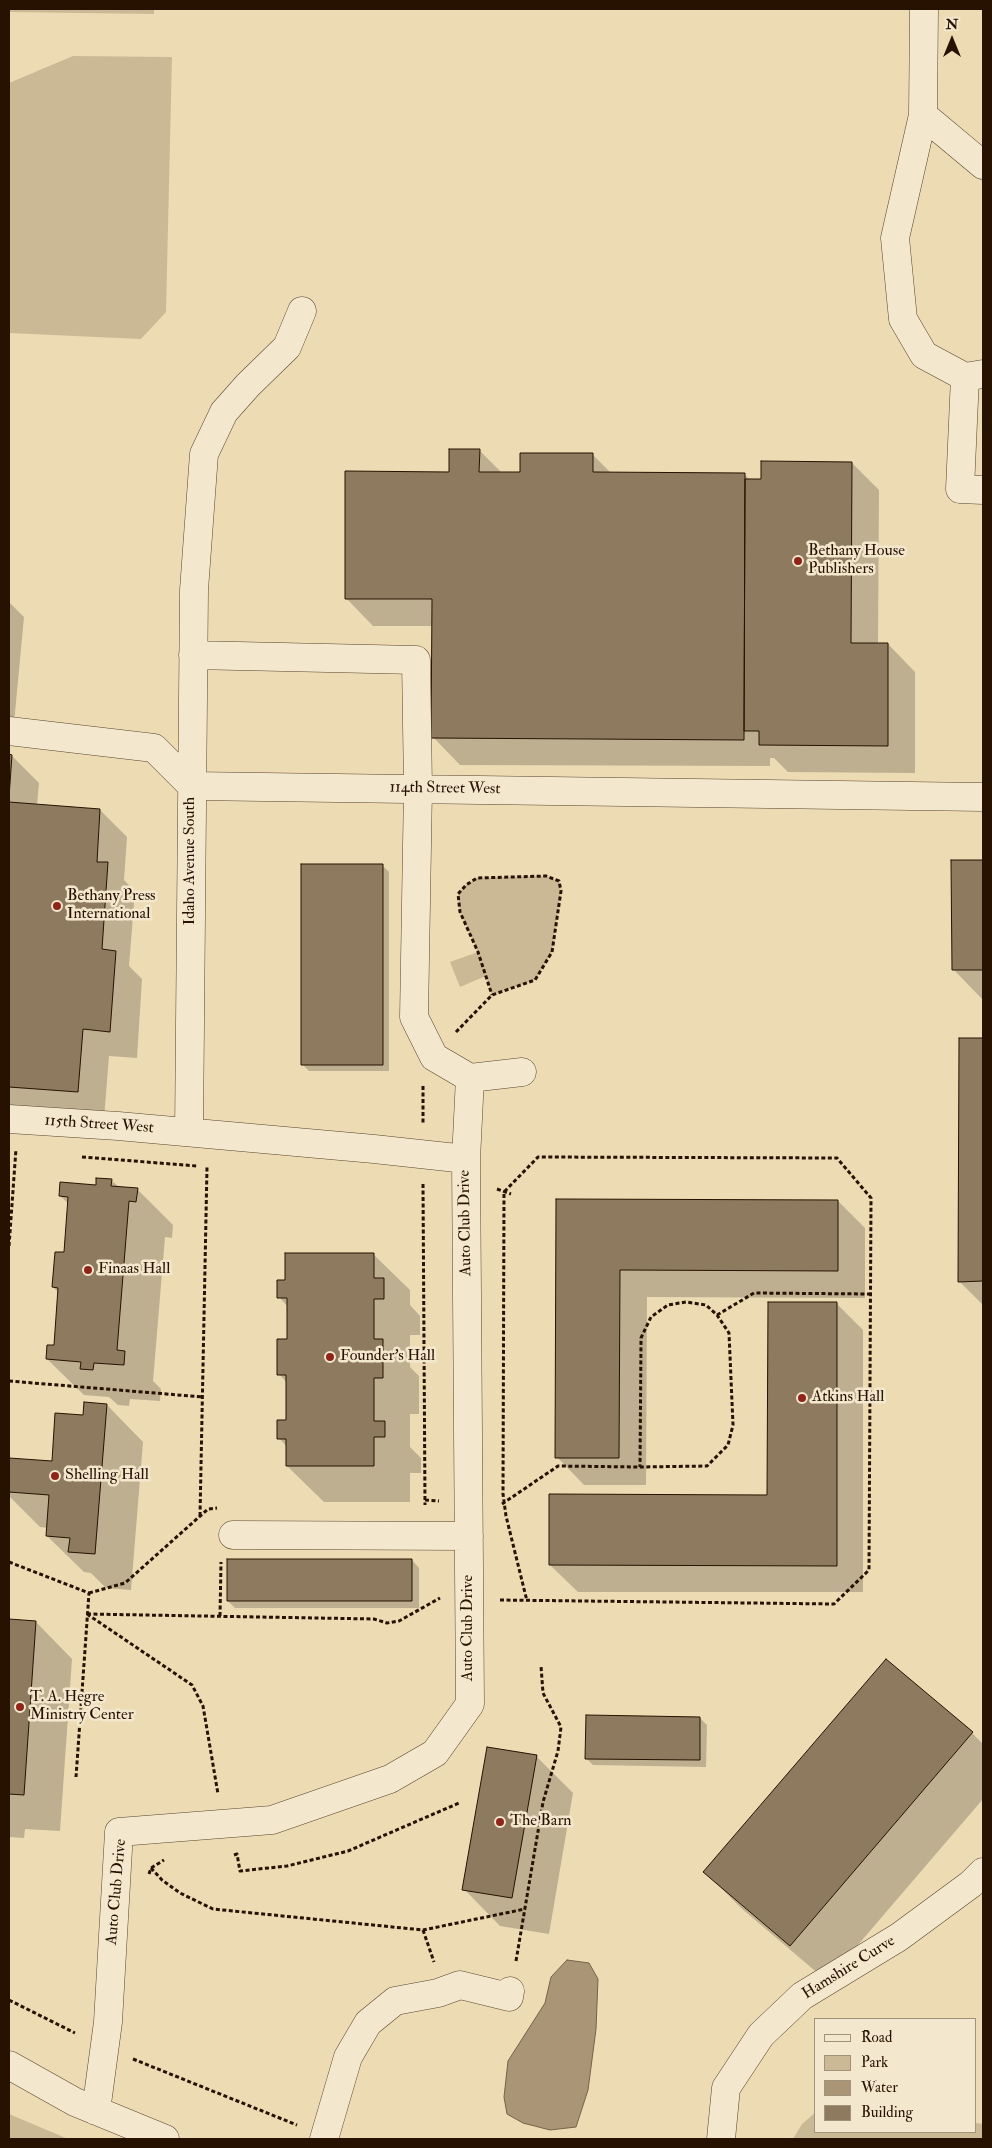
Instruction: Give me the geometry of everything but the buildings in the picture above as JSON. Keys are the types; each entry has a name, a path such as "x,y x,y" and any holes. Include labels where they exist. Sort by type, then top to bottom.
{"street":[{"path":"924,9 923,115 895,238 903,319 924,355 974,375 960,490 983,490"},
{"path":"923,115 983,165"},
{"name":"Idaho Avenue South","path":"189,1132 194,590 204,454 224,412 248,385 287,347 302,311"},
{"path":"193,655 416,660 418,788 414,1017 434,1057 470,1078 522,1072"},
{"path":"9,731 154,748 192,786"},
{"name":"114th Street West","path":"192,786 983,798"},
{"path":"466,1159 470,1078"},
{"name":"115th Street West","path":"13,1130 118,1126 189,1132"},
{"name":"Auto Club Drive","path":"96,2111 108,2022 119,1832 272,1820 390,1779 435,1753 470,1704 466,1159 189,1132"},
{"path":"233,1534 469,1536"},
{"name":"Hamshire Curve","path":"721,2139 726,2088 761,2035 802,1996 899,1936 971,1884 983,1872"},
{"path":"325,2137 348,2057 368,2024 395,2002 438,1993 460,1985 509,1997 510,1991"},
{"path":"9,2065 75,2102 166,2139"}],"path":[{"path":"424,1506 422,1072 492,994 535,980 552,952 561,891 560,881 546,876 477,878 466,884 458,894 460,912 478,952 492,994"},
{"path":"9,1246 14,1174 13,1130"},
{"path":"88,1614 374,1619 387,1623 399,1622 449,1592 469,1600 834,1604 869,1570 871,1294 871,1198 837,1158 538,1157 504,1192 504,1504 527,1600"},
{"path":"200,1517 208,1167"},
{"path":"9,1173 14,1174"},
{"path":"717,1315 754,1293 871,1294"},
{"path":"424,1500 504,1504 558,1466 640,1467 707,1466 728,1445 733,1425 729,1333 717,1315 706,1305 686,1302 668,1305 651,1317 641,1338 640,1467"},
{"path":"9,1381 202,1397"},
{"path":"9,1562 89,1593 125,1583 208,1509 218,1508"},
{"path":"220,1616 221,1554 233,1534"},
{"path":"76,1777 89,1593"},
{"path":"88,1614 192,1685 203,1706 223,1824"},
{"path":"510,1991 543,1802 558,1751 561,1727 543,1693 541,1666"},
{"path":"228,1855 237,1854 240,1870 287,1866 348,1851 459,1803"},
{"path":"148,1876 151,1868 165,1859"},
{"path":"151,1868 162,1880 180,1892 213,1909 423,1930 525,1909"},
{"path":"9,2000 105,2047 325,2137"}],"green space":[{"path":"9,9 154,9 154,14 9,12"},
{"path":"73,56 172,57 166,312 141,339 9,333 9,83"},
{"path":"546,876 559,881 561,891 552,952 535,980 492,995 486,976 460,987 450,962 478,952 460,912 458,894 466,885 477,878"},
{"path":"9,2114 68,2139 9,2139"},
{"path":"814,2114 814,2133 977,2133 977,2123 983,2124 983,2139 793,2139 802,2124"}],"water":[{"path":"567,1960 589,1963 598,1979 596,2029 588,2090 576,2127 550,2130 523,2123 507,2114 504,2097 508,2061 545,2003 551,1977"}],"place":[{"name":"Bethany House Publishers","path":"798,561"},
{"name":"Bethany Press International","path":"57,906"},
{"name":"Finaas Hall","path":"88,1270"},
{"name":"Founder's Hall","path":"330,1357"},
{"name":"Atkins Hall","path":"802,1398"},
{"name":"Shelling Hall","path":"55,1476"},
{"name":"T. A. Hegre Ministry Center","path":"20,1707"},
{"name":"The Barn","path":"500,1822"}]}
